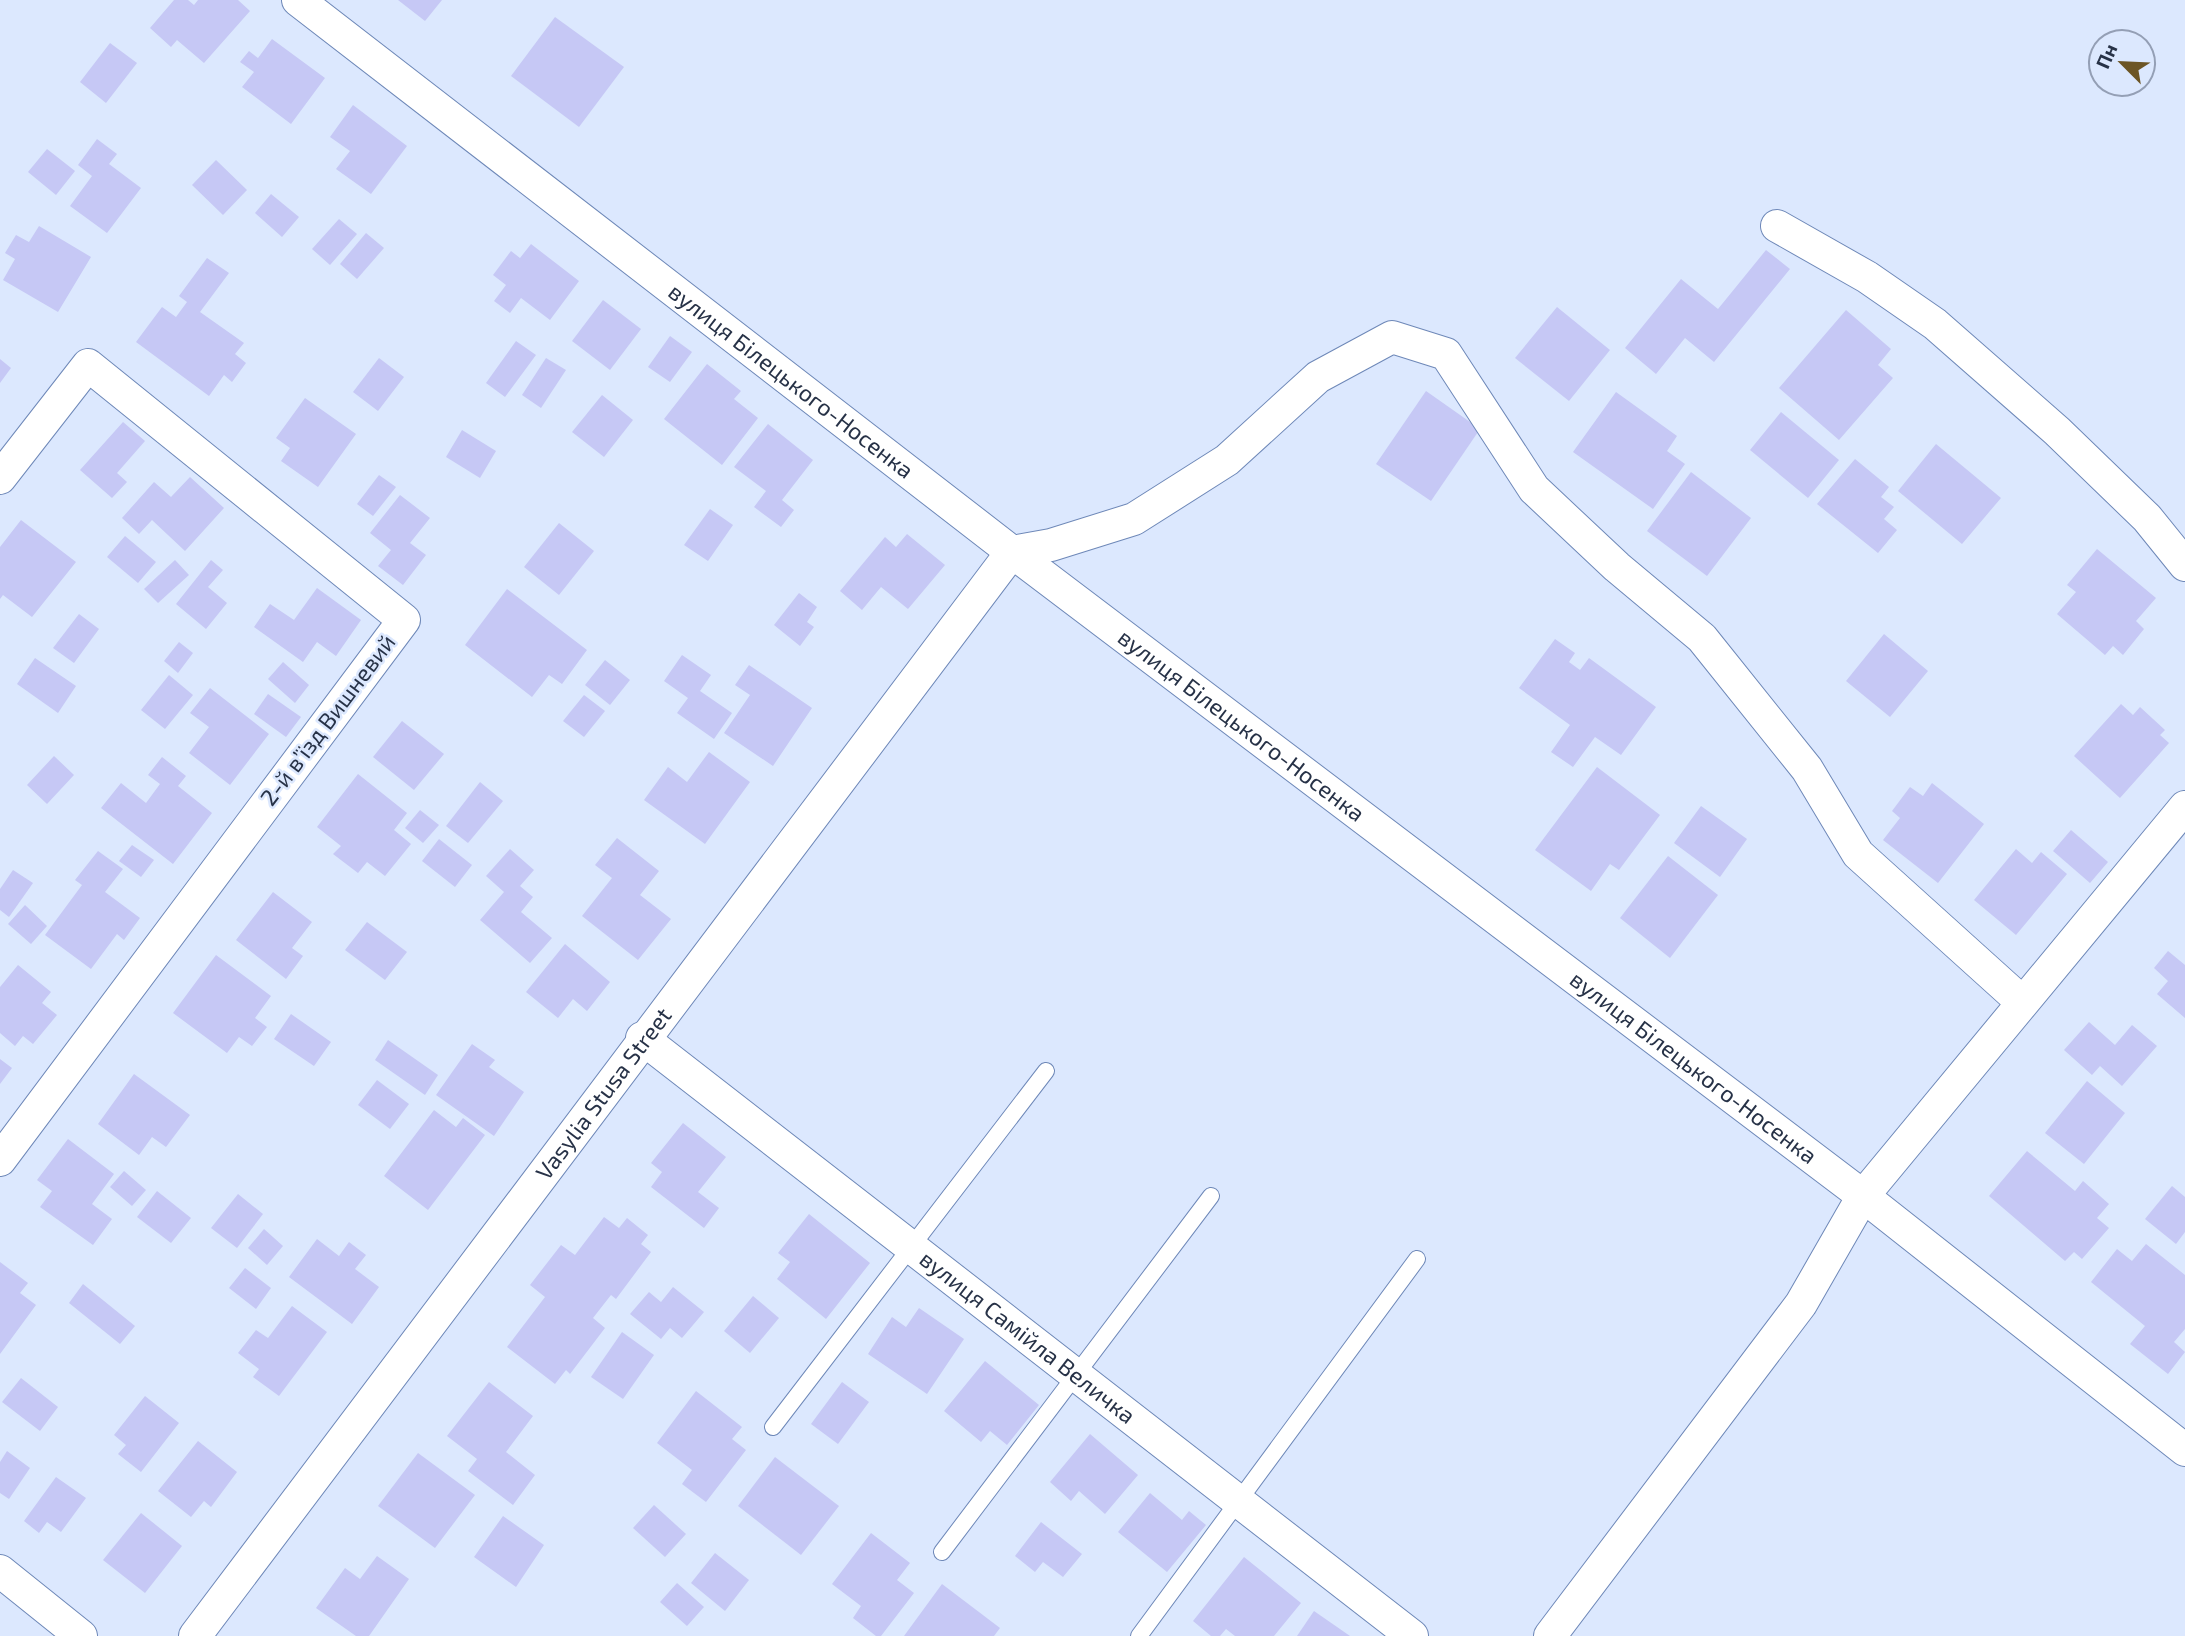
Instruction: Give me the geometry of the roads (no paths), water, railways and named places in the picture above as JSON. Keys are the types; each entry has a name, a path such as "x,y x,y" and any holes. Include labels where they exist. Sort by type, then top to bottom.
{"street":[{"name":"вулиця Білецького-Носенка","path":"298,0 1012,552 1863,1196 2185,1450"},
{"path":"1777,226 1867,277 1935,324 2057,431 2147,517 2185,565"},
{"path":"1012,552 1051,545 1134,519 1227,460 1318,377 1392,337 1446,355 1534,489 1617,567 1702,638 1807,769 1858,854 2022,1002"},
{"name":"2-й вʼїзд Вишневий","path":"0,478 88,365 404,620 0,1160"},
{"name":"Vasylia Stusa Street","path":"194,1636 642,1038 1012,552"},
{"path":"1550,1636 1801,1304 1863,1196 2185,807"},
{"name":"вулиця Самійла Величка","path":"642,1038 1412,1636"},
{"path":"0,1571 81,1636"}],"lane":[{"path":"773,1427 1046,1071"},
{"path":"942,1552 1211,1196"},
{"path":"1139,1636 1241,1502 1417,1259"}]}
